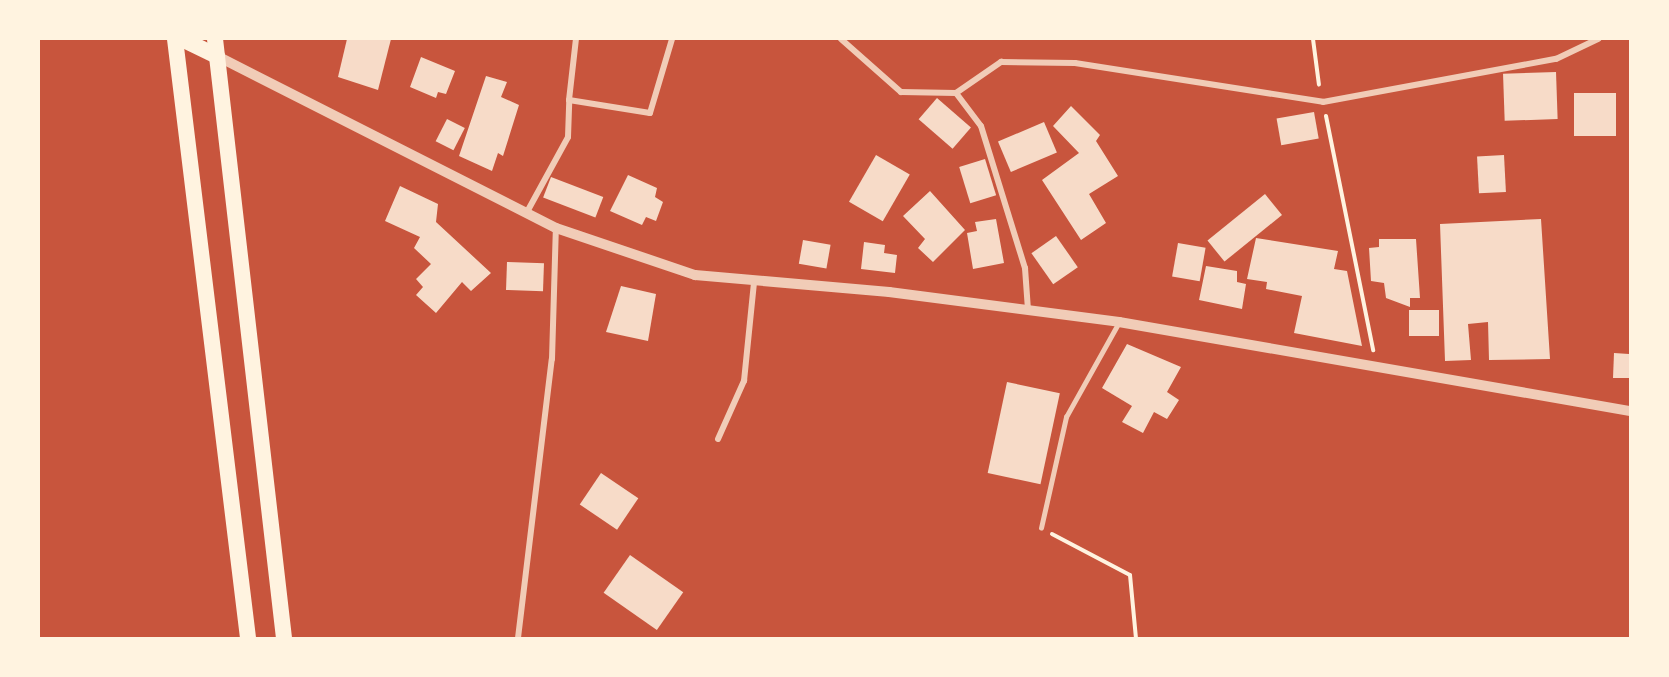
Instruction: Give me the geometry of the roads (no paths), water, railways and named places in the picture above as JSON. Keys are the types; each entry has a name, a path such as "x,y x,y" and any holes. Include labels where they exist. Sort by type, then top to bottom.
{"highway":[{"path":"175,39 248,638"},
{"path":"182,39 216,47 284,638"}],"street":[{"path":"527,212 568,137 576,39"},
{"path":"570,100 650,114 672,39"},
{"path":"841,39 901,92 956,93 1001,62 1075,63 1323,102 1556,59 1598,39"},
{"path":"216,47 556,228 695,275 1028,310 1119,322 1376,370 1630,411"},
{"path":"956,93 981,126 1025,267 1028,310"},
{"path":"518,638 552,359 556,228"},
{"path":"718,439 744,381 754,282"}],"lane":[{"path":"1041,528 1066,417 1119,322"}]}
